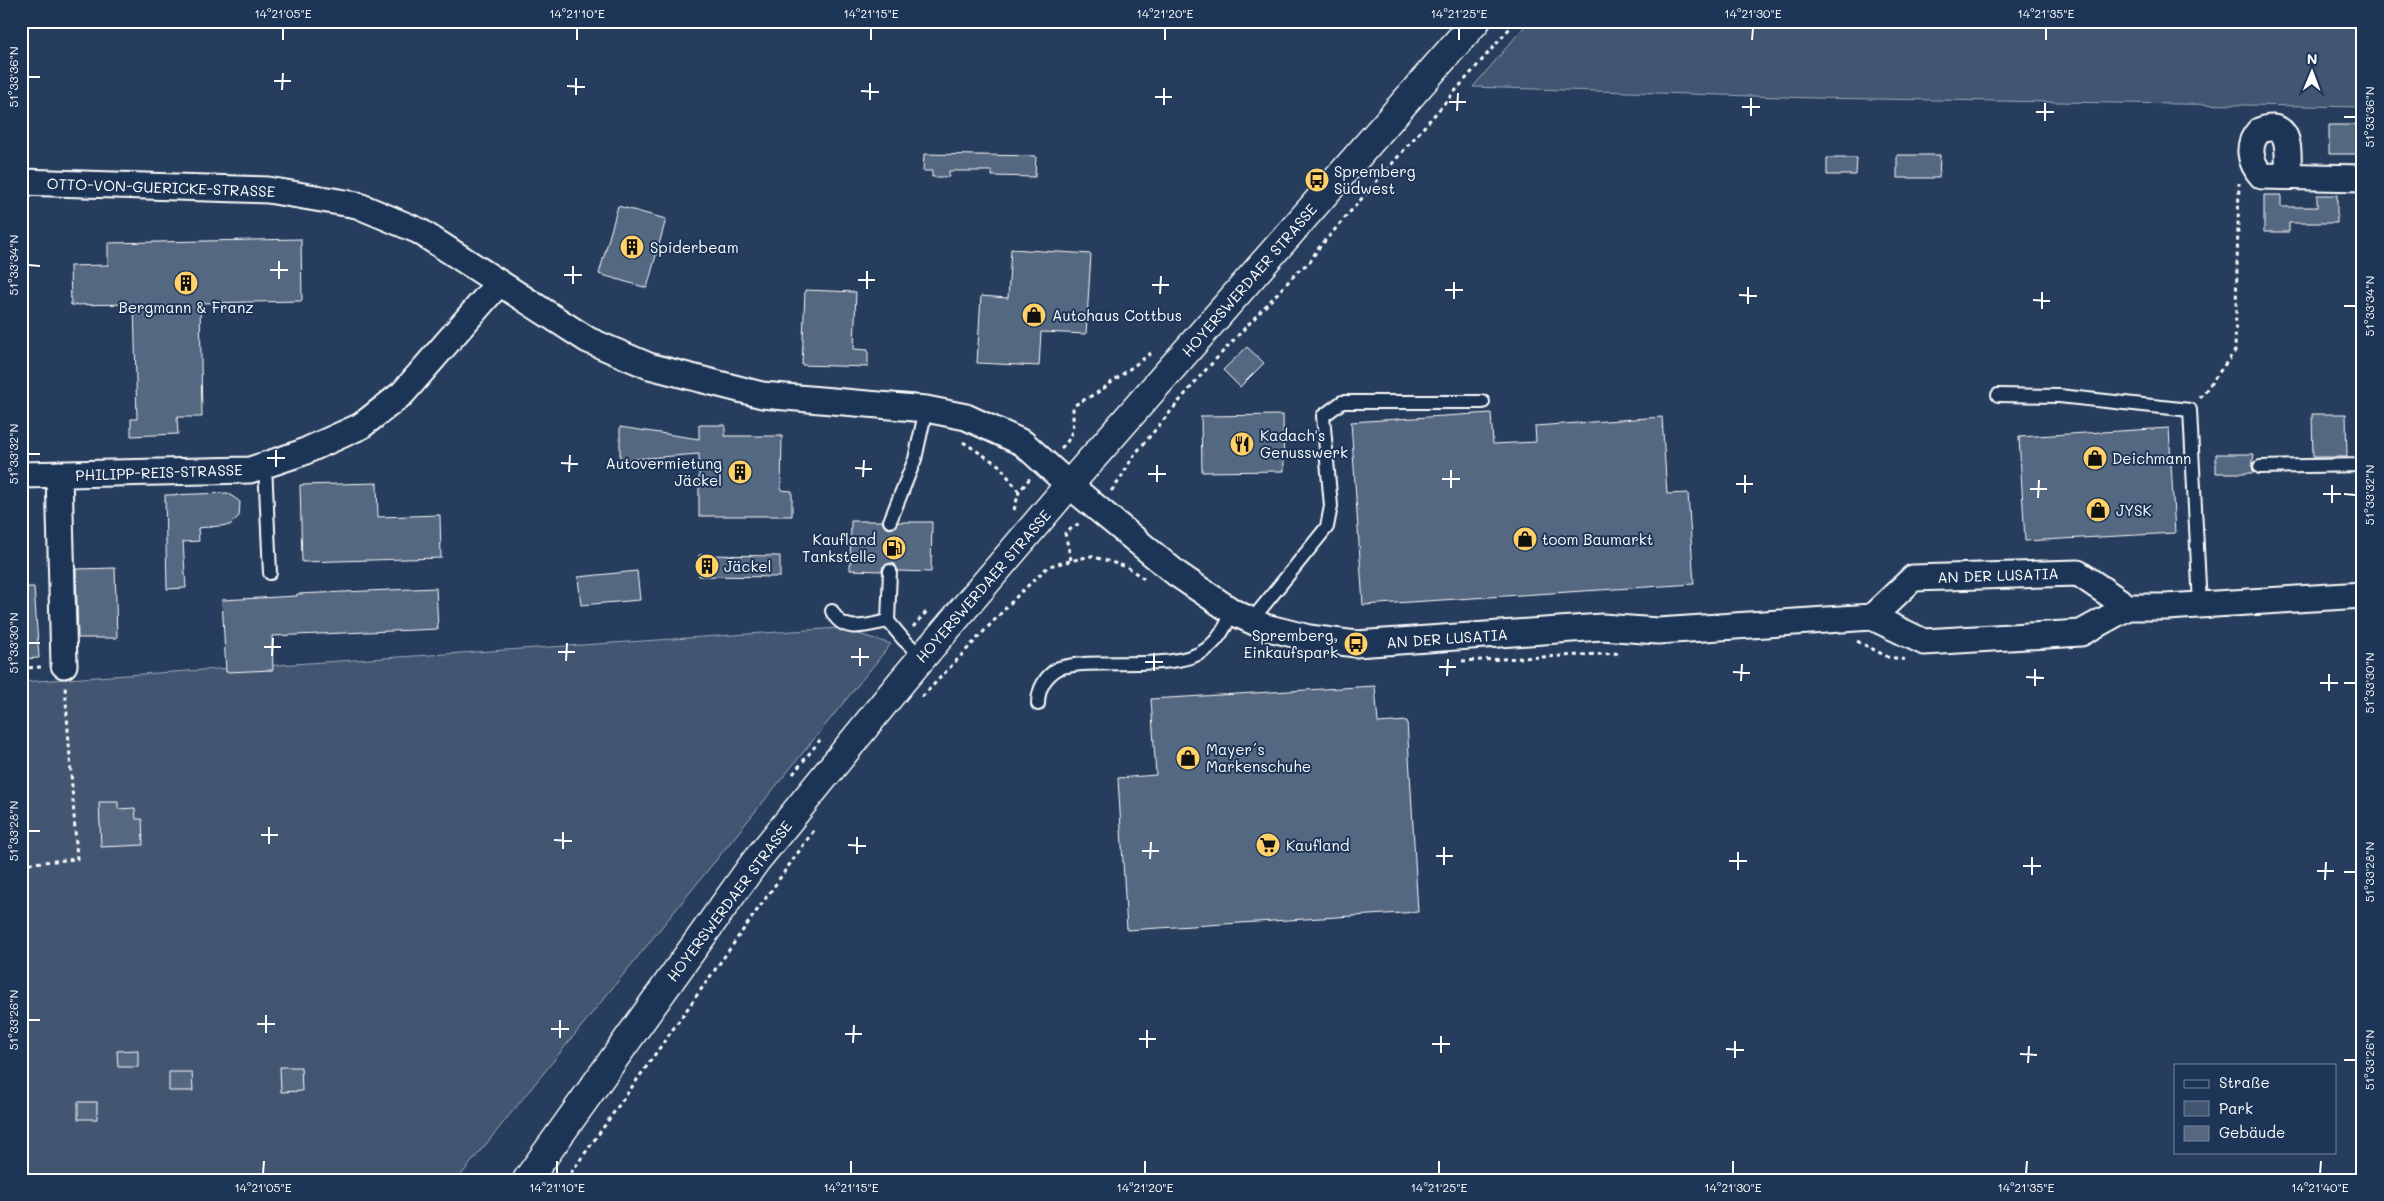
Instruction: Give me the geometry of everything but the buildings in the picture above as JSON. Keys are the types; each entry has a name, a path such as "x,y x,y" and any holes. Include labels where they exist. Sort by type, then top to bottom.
{"main road":[{"name":"HOYERSWERDAER STRASSE","path":"527,1180 755,862 922,656 1069,485 1476,21"}],"street":[{"path":"2288,176 2288,143 2281,132 2274,129 2259,131 2251,144 2253,162 2262,176 2363,178"},
{"name":"OTTO-VON-GUERICKE-STRASSE","path":"21,182 268,190 357,205 419,231 498,284 588,340 649,366 762,396 926,409 966,417 1023,443 1069,485"},
{"name":"PHILIPP-REIS-STRASSE","path":"21,475 250,470 301,453 361,426 403,393 498,284"},
{"path":"59,474 64,665"},
{"name":"AN DER LUSATIA","path":"1069,485 1177,574 1242,616 1265,627 1310,638 1356,644 1602,627 1658,631 1872,617 1924,642 2081,633 2128,607 2200,605 2363,595"},
{"name":"AN DER LUSATIA","path":"1872,617 1913,578 2006,573 2078,572 2128,607"}],"lane":[{"path":"1998,395 2059,396 2190,410 2200,605"},
{"path":"1038,704 1042,686 1052,672 1059,668 1066,666 1174,661 1198,655 1242,616 1327,527 1331,506 1323,416 1342,402 1483,402"},
{"path":"890,521 915,459 926,409"},
{"path":"265,465 270,572"},
{"path":"2260,467 2363,465"},
{"path":"890,572 888,621 903,639 922,656"},
{"path":"832,610 841,623 851,627 888,621"}],"path":[{"path":"918,702 1036,577 1049,566 1071,560 1065,533 1097,508 1124,476 1126,467 1135,454 1202,374 1302,267 1309,264 1317,250 1516,21"},
{"path":"2190,410 2235,351 2239,176 2262,176"},
{"path":"21,864 77,859 64,665"},
{"path":"566,1180 815,829"},
{"path":"106,1180 159,1176 159,1180"}],"green space":[{"path":"1529,21 2363,21 2363,107 1813,98 1473,87"},
{"path":"839,628 891,644 457,1180 21,1180 21,682"}],"place":[{"name":"Spremberg Südwest","path":"1317,180"},
{"name":"Spiderbeam","path":"632,247"},
{"name":"Bergmann & Franz","path":"186,283"},
{"name":"Autohaus Cottbus","path":"1034,315"},
{"name":"Kadach's Genusswerk","path":"1242,444"},
{"name":"Deichmann","path":"2095,458"},
{"name":"Autovermietung Jäckel","path":"740,472"},
{"name":"JYSK","path":"2098,510"},
{"name":"toom Baumarkt","path":"1525,539"},
{"name":"Kaufland Tankstelle","path":"894,548"},
{"name":"Jäckel","path":"707,566"},
{"name":"Spremberg, Einkaufspark","path":"1356,644"},
{"name":"Mayer´s Markenschuhe","path":"1188,758"},
{"name":"Kaufland","path":"1268,845"}]}
